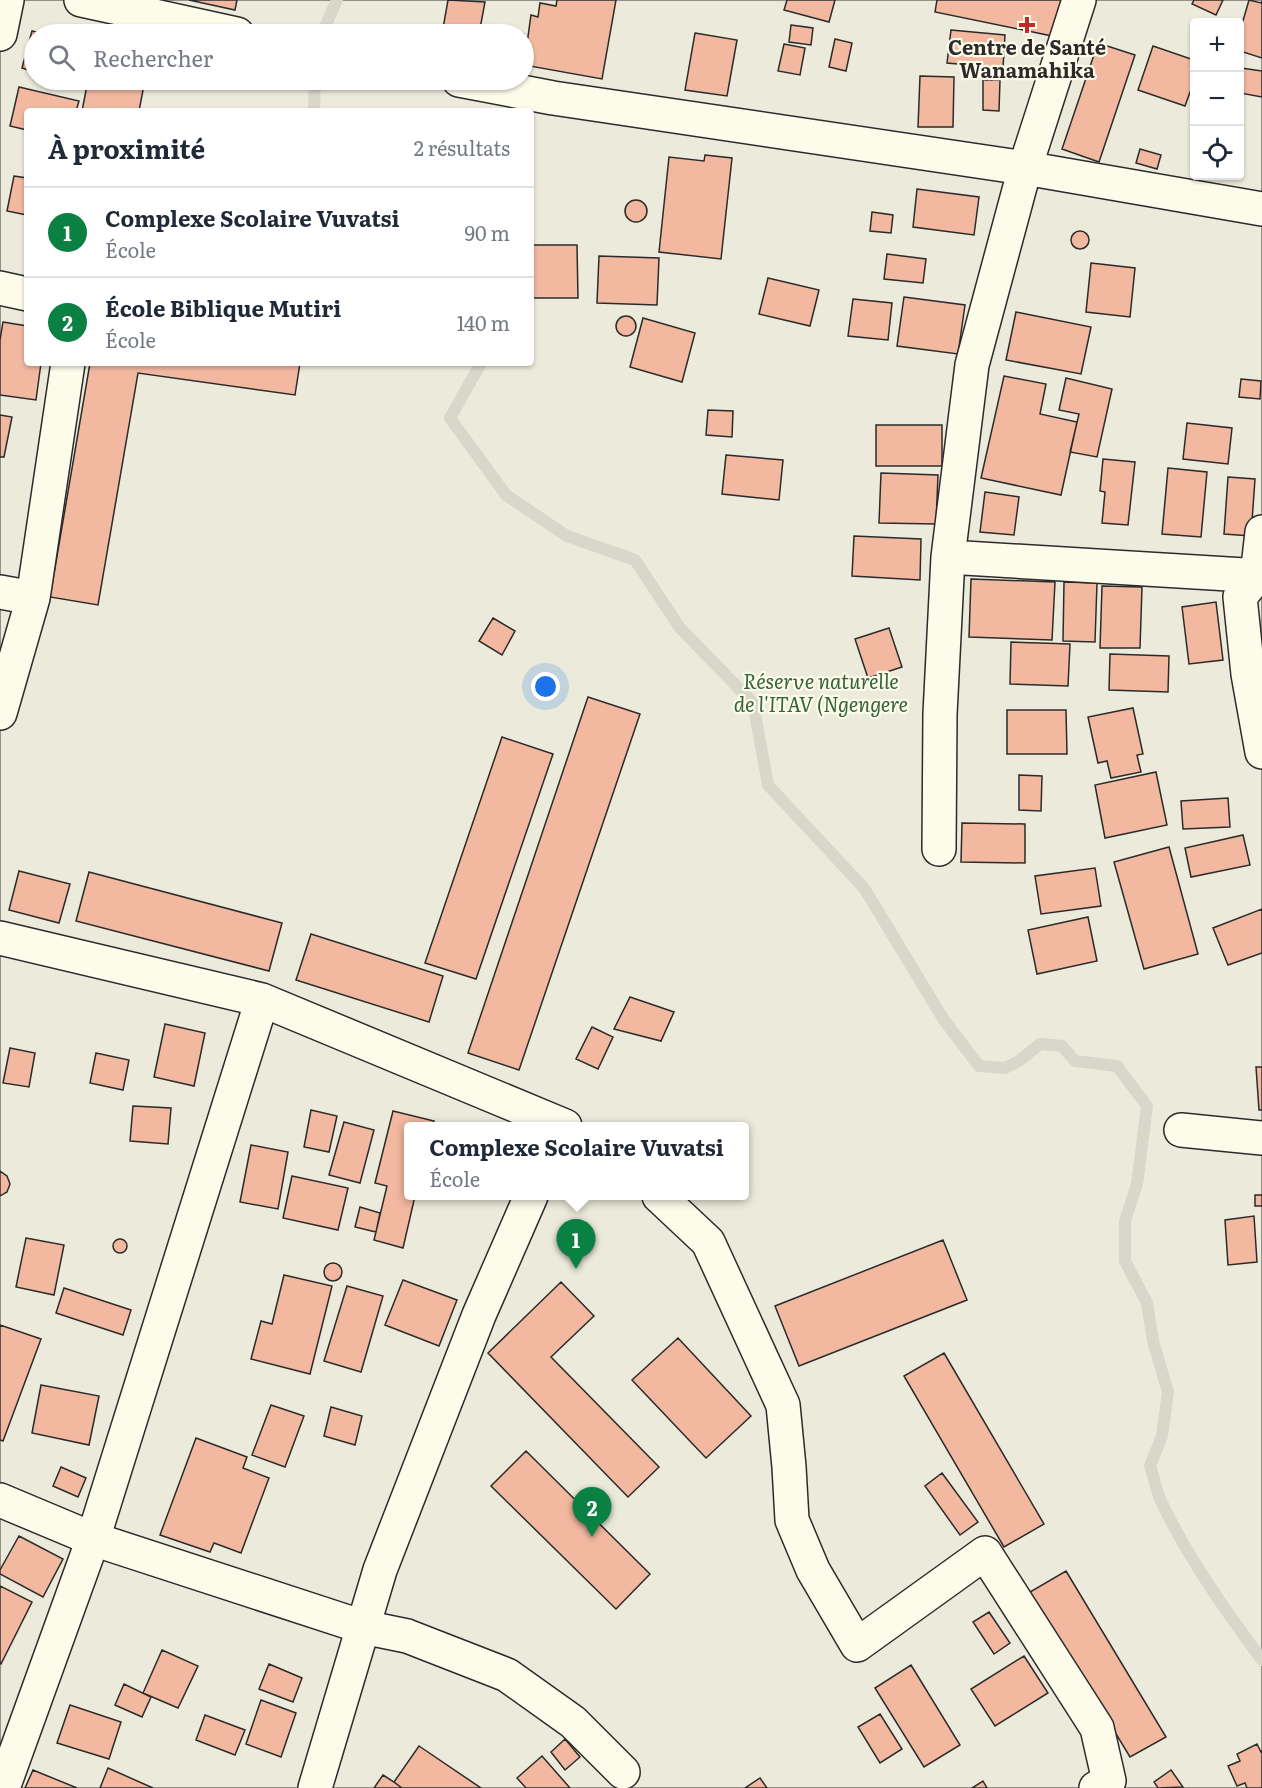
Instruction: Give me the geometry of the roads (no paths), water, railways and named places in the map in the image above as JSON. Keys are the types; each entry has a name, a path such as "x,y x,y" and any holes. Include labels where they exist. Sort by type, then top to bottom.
{"street":[{"path":"0,34 7,0"},
{"path":"81,0 191,24"},
{"path":"939,849 940,714 948,557 972,365 1025,168 1079,0"},
{"path":"512,90 1025,168 1262,209"},
{"path":"0,288 24,293"},
{"path":"0,713 33,598 68,366"},
{"path":"1262,532 1260,576 1240,597 1248,674 1262,752"},
{"path":"948,557 1260,576"},
{"path":"0,592 33,598"},
{"path":"0,938 262,1000 553,1122"},
{"path":"3,1788 93,1539 262,1000"},
{"path":"1181,1130 1262,1138"},
{"path":"315,1788 380,1570 479,1315 529,1200"},
{"path":"663,1200 708,1242 783,1405 792,1520 813,1570 857,1645 985,1553 1097,1728 1108,1781 1096,1788"},
{"path":"0,1500 93,1539 363,1627 407,1636 507,1675 573,1722 623,1772"}],"waterway":[{"path":"326,24 337,0"},
{"path":"314,108 315,90"},
{"path":"479,366 450,418 506,495 567,536 635,560 680,628 753,703 768,785 864,888 944,1020 979,1066 1005,1068 1019,1061 1040,1044 1062,1046 1075,1061 1117,1066 1147,1106 1137,1184 1125,1221 1125,1261 1147,1303 1153,1341 1168,1392 1162,1436 1150,1466 1161,1501 1183,1543 1221,1603 1262,1660"}],"place":[{"name":"Centre de Santé Wanamahika","path":"1027,25"},
{"name":"Complexe Scolaire Vuvatsi","path":"576,1269"},
{"name":"École Biblique Mutiri","path":"592,1537"}],"park label":[{"name":"Réserve naturelle de l'ITAV (Ngengere","path":"821,694"}]}
